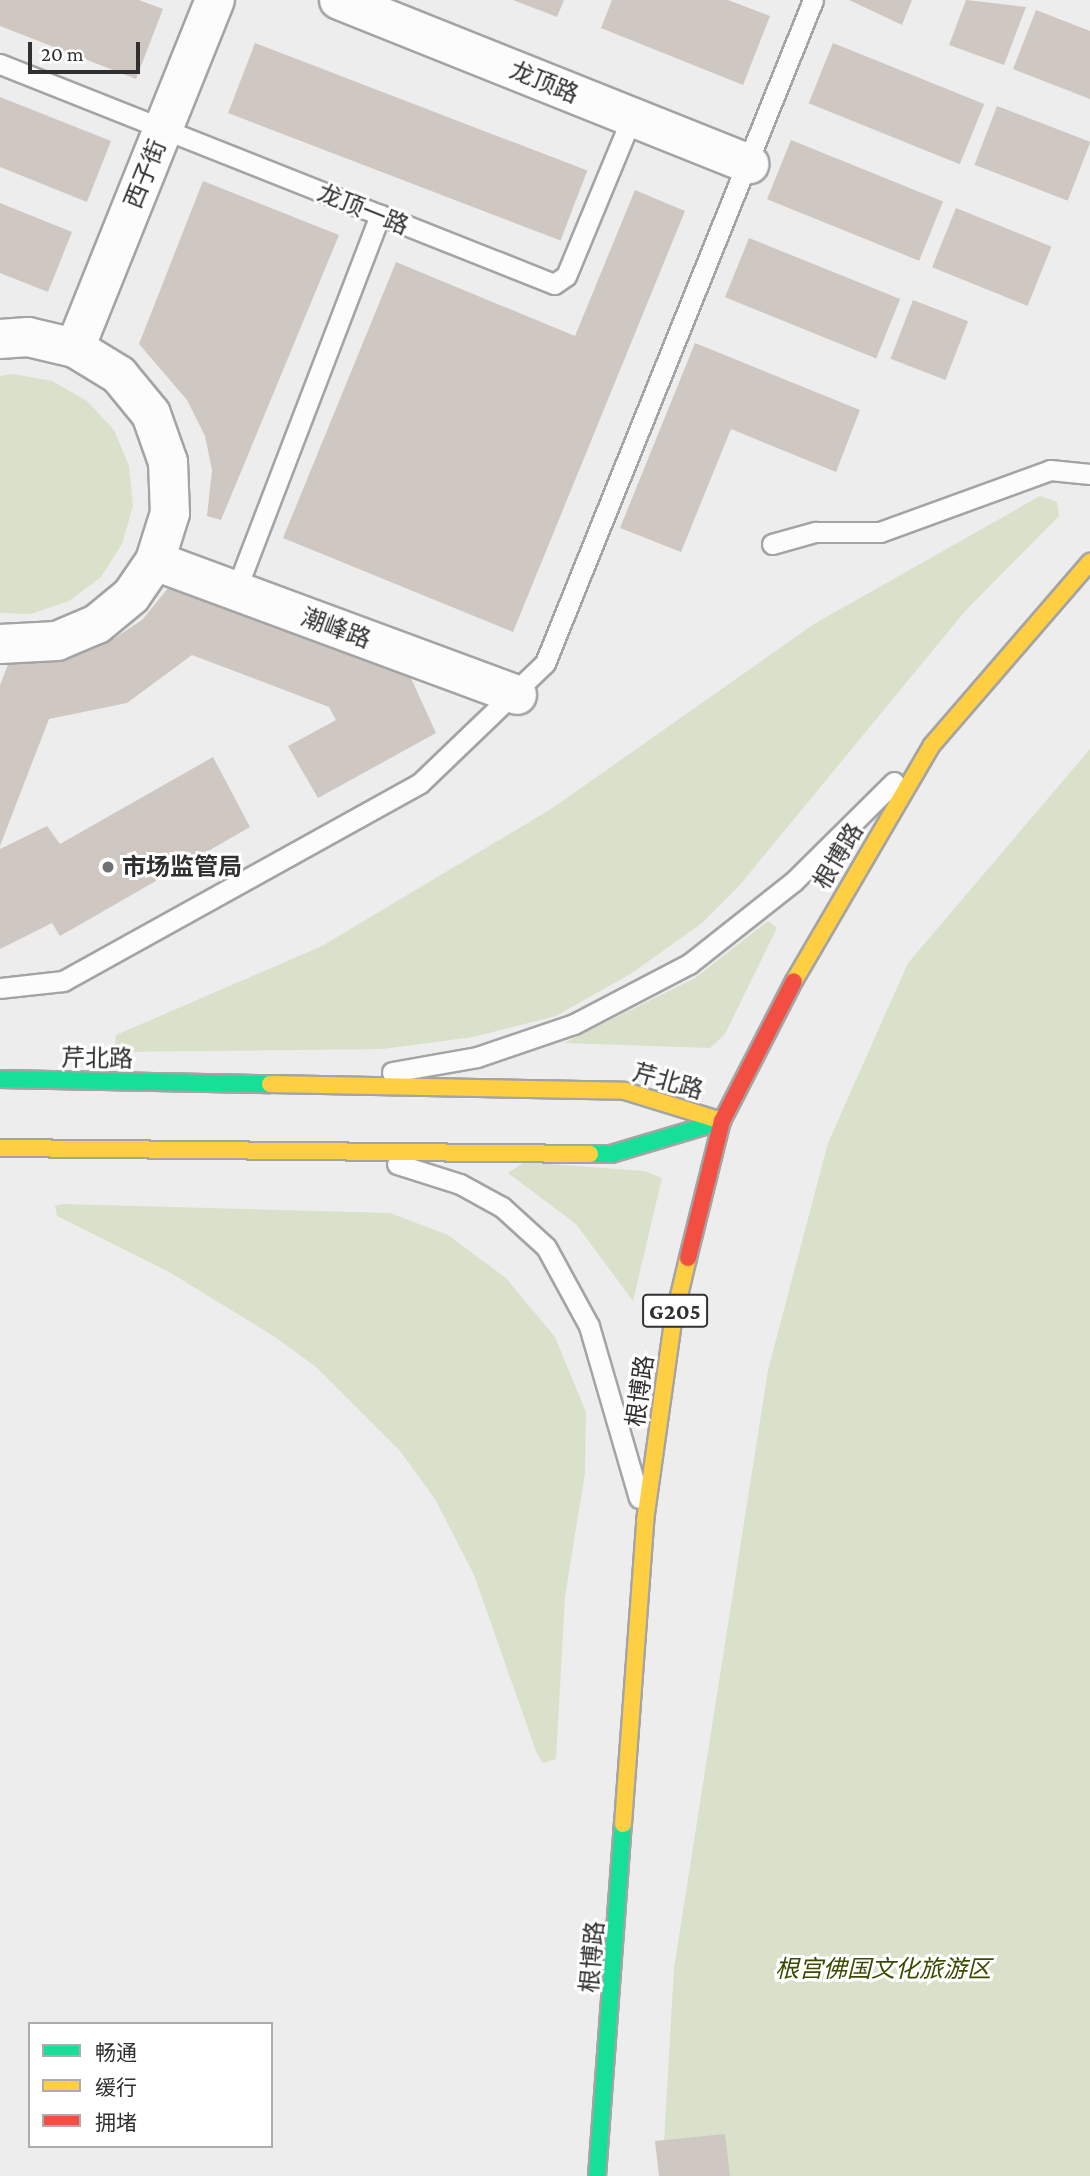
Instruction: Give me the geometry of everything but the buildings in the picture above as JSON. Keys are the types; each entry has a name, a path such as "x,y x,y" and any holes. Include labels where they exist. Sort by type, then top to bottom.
{"main road":[{"name":"根博路","path":"597,2176 645,1521 673,1321 722,1121 818,933 932,745 1090,562"},
{"name":"芹北路","path":"0,1079 625,1091 722,1121"},
{"name":"芹北路","path":"0,1148 278,1153 611,1154 722,1121"}],"street":[{"name":"西子街","path":"75,348 215,0"},
{"name":"龙顶路","path":"339,0 749,164"},
{"path":"0,339 28,337 75,348 118,375 151,414 168,462 170,500 155,561 131,596 97,624 57,641 0,644"},
{"name":"潮峰路","path":"155,561 517,695"}],"lane":[{"path":"0,988 63,981 420,783 517,695 545,663 568,618 813,0"},
{"name":"龙顶一路","path":"0,64 554,284 566,275 632,117"},
{"path":"236,590 380,215"},
{"path":"772,544 815,532 880,532 1050,470 1090,474"},
{"path":"324,1085 500,1050 632,996 689,964 793,882 932,745"},
{"path":"278,1153 398,1164 460,1184 502,1207 546,1247 589,1326 608,1379 645,1521"}],"green space":[{"path":"13,374 52,381 87,401 114,430 129,466 133,506 122,544 101,577 69,601 31,614 0,613 0,376"},
{"path":"1040,496 1057,502 1059,516 966,610 739,886 702,923 632,973 556,1016 473,1037 383,1049 114,1052 116,1035 322,946 551,809 814,624"},
{"name":"根宫佛国文化旅游区","path":"1090,749 1090,2176 662,2176 674,1968 768,1370 828,1143 908,963"},
{"path":"768,921 777,928 725,1034 710,1048 564,1043 695,978"},
{"path":"524,1162 644,1171 662,1178 633,1301 576,1224 508,1173"},
{"path":"62,1204 390,1213 448,1235 506,1278 555,1337 586,1412 585,1473 565,1597 556,1759 543,1763 537,1754 474,1575 435,1499 400,1451 316,1367 275,1337 169,1272 57,1216 55,1206"}],"traffic: fast":[{"path":"0,1079 270,1084"},
{"path":"590,1154 611,1154 722,1121"},
{"path":"597,2176 623,1824"}],"traffic: slow":[{"path":"794,981 932,745 1090,562"},
{"path":"270,1084 625,1091 722,1121"},
{"path":"0,1148 590,1154"},
{"path":"623,1824 645,1521 673,1321 688,1258"}],"traffic: jam":[{"path":"688,1258 722,1121 794,981"}],"place":[{"name":"市场监管局","path":"108,867"}]}
